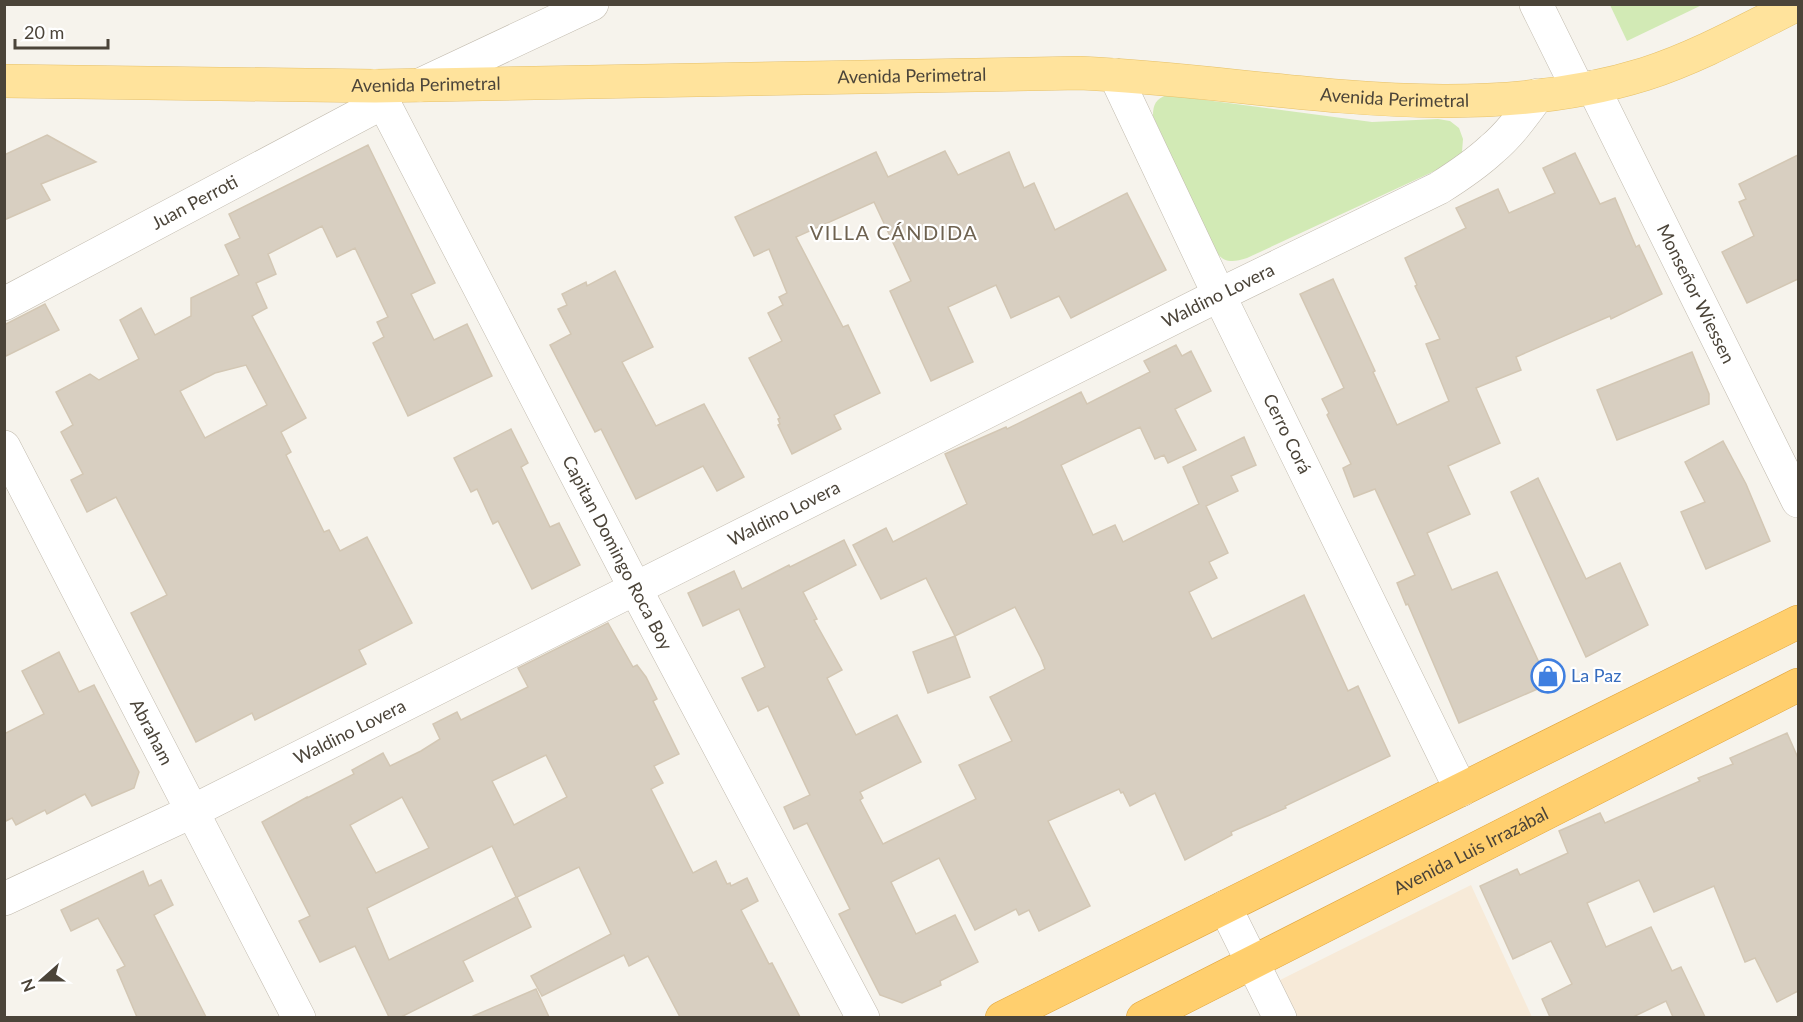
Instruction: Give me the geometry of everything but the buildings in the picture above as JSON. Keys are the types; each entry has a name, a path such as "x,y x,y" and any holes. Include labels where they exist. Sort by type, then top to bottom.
{"highway":[{"path":"1002,1017 1798,622"},
{"name":"Avenida Luis Irrazábal","path":"1143,1017 1798,685"}],"main road":[{"name":"Avenida Perimetral","path":"4,81 379,94 420,85 1035,74 1115,75 1366,99 1482,100 1586,88 1645,74 1698,54 1798,4"}],"street":[{"path":"420,85 592,4"},
{"name":"Monseñor Wiessen","path":"1536,4 1586,88 1798,501"},
{"name":"Cerro Corá","path":"1115,75 1219,295 1461,790"},
{"name":"Juan Perroti","path":"4,304 379,94"},
{"name":"Capitan Domingo Roca Boy","path":"379,94 635,588 863,1017"},
{"name":"Waldino Lovera","path":"4,899 191,812 1219,295 1439,188 1494,148 1538,95"},
{"name":"Abraham","path":"4,447 298,1017"},
{"path":"1225,907 1280,1017"}],"shaded area":[{"path":"1471,885 1532,1017 1274,1017 1260,990"}],"green space":[{"path":"1610,5 1702,5 1627,41"},
{"path":"1167,95 1372,122 1438,119 1450,121 1459,128 1463,139 1462,152 1454,162 1247,258 1230,261 1222,258 1212,245 1153,116 1156,102"}],"place":[{"name":"La Paz","path":"1548,676"}],"district":[{"name":"VILLA CÁNDIDA","path":"894,233"}]}
